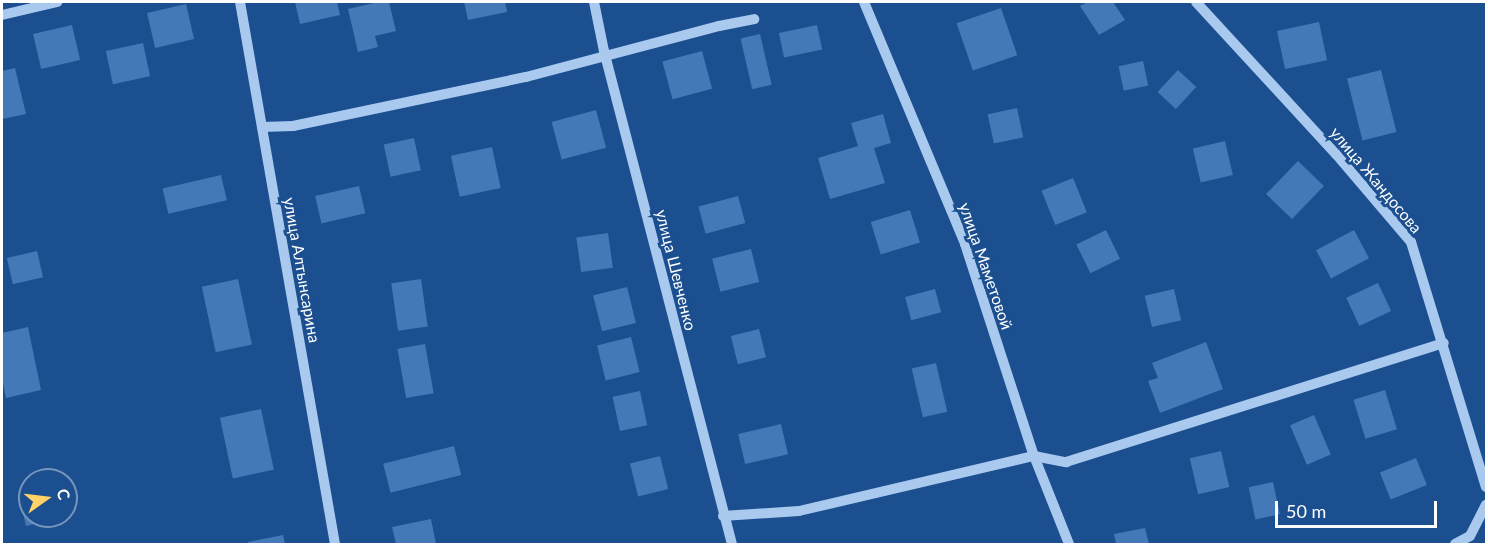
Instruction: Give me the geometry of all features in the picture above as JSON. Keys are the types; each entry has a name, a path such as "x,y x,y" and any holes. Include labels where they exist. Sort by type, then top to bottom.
{"street":[{"path":"2,15 57,2"},
{"name":"улица Алтынсарина","path":"240,2 335,544"},
{"name":"улица Шевченко","path":"594,2 606,58 732,544"},
{"name":"улица Маметовой","path":"864,2 965,244 1034,456 1070,544"},
{"name":"улица Жандосова","path":"1196,2 1336,154 1411,242 1444,343 1486,487"},
{"path":"262,127 293,126 396,105 606,58 636,47 754,19"},
{"path":"723,516 799,511 1034,456 1066,462 1444,343"},
{"path":"1455,544 1470,536 1486,505"}],"building":[{"path":"295,2 337,2 340,15 300,24"},
{"path":"378,2 389,2 396,31 375,36 378,47 358,52 348,9"},
{"path":"464,2 505,2 507,12 468,20"},
{"path":"1088,2 1113,2 1125,20 1099,35 1080,6"},
{"path":"186,4 194,39 155,48 147,13"},
{"path":"1001,8 1017,55 973,71 957,23"},
{"path":"1319,22 1327,60 1285,69 1277,31"},
{"path":"72,25 80,60 41,69 33,34"},
{"path":"817,25 822,49 784,58 779,33"},
{"path":"760,34 772,85 752,89 741,38"},
{"path":"143,43 150,76 113,84 106,51"},
{"path":"702,51 712,89 672,99 662,62"},
{"path":"1143,61 1148,85 1124,91 1119,66"},
{"path":"15,68 26,114 2,119 2,71"},
{"path":"1178,70 1196,87 1176,109 1158,92"},
{"path":"1381,70 1396,132 1363,141 1347,78"},
{"path":"1017,108 1023,137 994,144 988,114"},
{"path":"596,110 606,148 562,160 552,122"},
{"path":"883,114 891,143 874,148 885,183 830,199 818,158 858,146 851,123"},
{"path":"414,138 421,170 391,177 384,144"},
{"path":"1225,141 1233,175 1201,183 1193,148"},
{"path":"492,147 501,188 460,197 451,156"},
{"path":"1298,161 1324,186 1292,219 1266,194"},
{"path":"221,175 227,200 168,214 163,188"},
{"path":"1073,178 1087,212 1055,225 1041,191"},
{"path":"359,186 365,213 321,223 315,196"},
{"path":"738,196 745,223 706,234 698,207"},
{"path":"910,210 920,243 881,255 871,222"},
{"path":"1106,230 1120,259 1090,273 1076,244"},
{"path":"1354,230 1369,258 1331,278 1316,250"},
{"path":"608,233 613,268 581,272 576,237"},
{"path":"751,249 759,282 720,292 712,259"},
{"path":"37,251 43,277 13,284 7,258"},
{"path":"238,279 252,345 216,352 202,287"},
{"path":"421,279 428,327 398,331 391,283"},
{"path":"1378,283 1391,311 1359,326 1346,298"},
{"path":"627,287 636,323 602,331 593,295"},
{"path":"935,289 941,312 911,320 905,297"},
{"path":"1174,289 1181,320 1152,327 1145,296"},
{"path":"28,327 41,390 6,398 2,378 2,333"},
{"path":"759,329 766,357 738,364 731,336"},
{"path":"631,337 640,372 606,380 597,345"},
{"path":"1206,342 1223,389 1160,413 1148,381 1158,378 1152,363"},
{"path":"425,344 434,393 406,398 397,349"},
{"path":"936,363 947,412 923,417 912,369"},
{"path":"1385,390 1397,429 1365,439 1353,400"},
{"path":"640,391 647,425 620,431 613,397"},
{"path":"261,409 274,470 233,478 220,418"},
{"path":"1314,415 1331,455 1307,465 1290,425"},
{"path":"781,424 788,454 745,464 738,434"},
{"path":"454,446 461,475 390,493 383,464"},
{"path":"1221,451 1229,487 1198,494 1190,458"},
{"path":"660,456 668,489 638,496 630,463"},
{"path":"1416,458 1427,485 1391,499 1380,473"},
{"path":"1273,482 1280,514 1255,519 1249,487"},
{"path":"431,519 436,544 396,544 392,527"},
{"path":"1145,528 1149,544 1116,544 1114,534"},
{"path":"283,535 285,544 248,544 248,542"}]}
